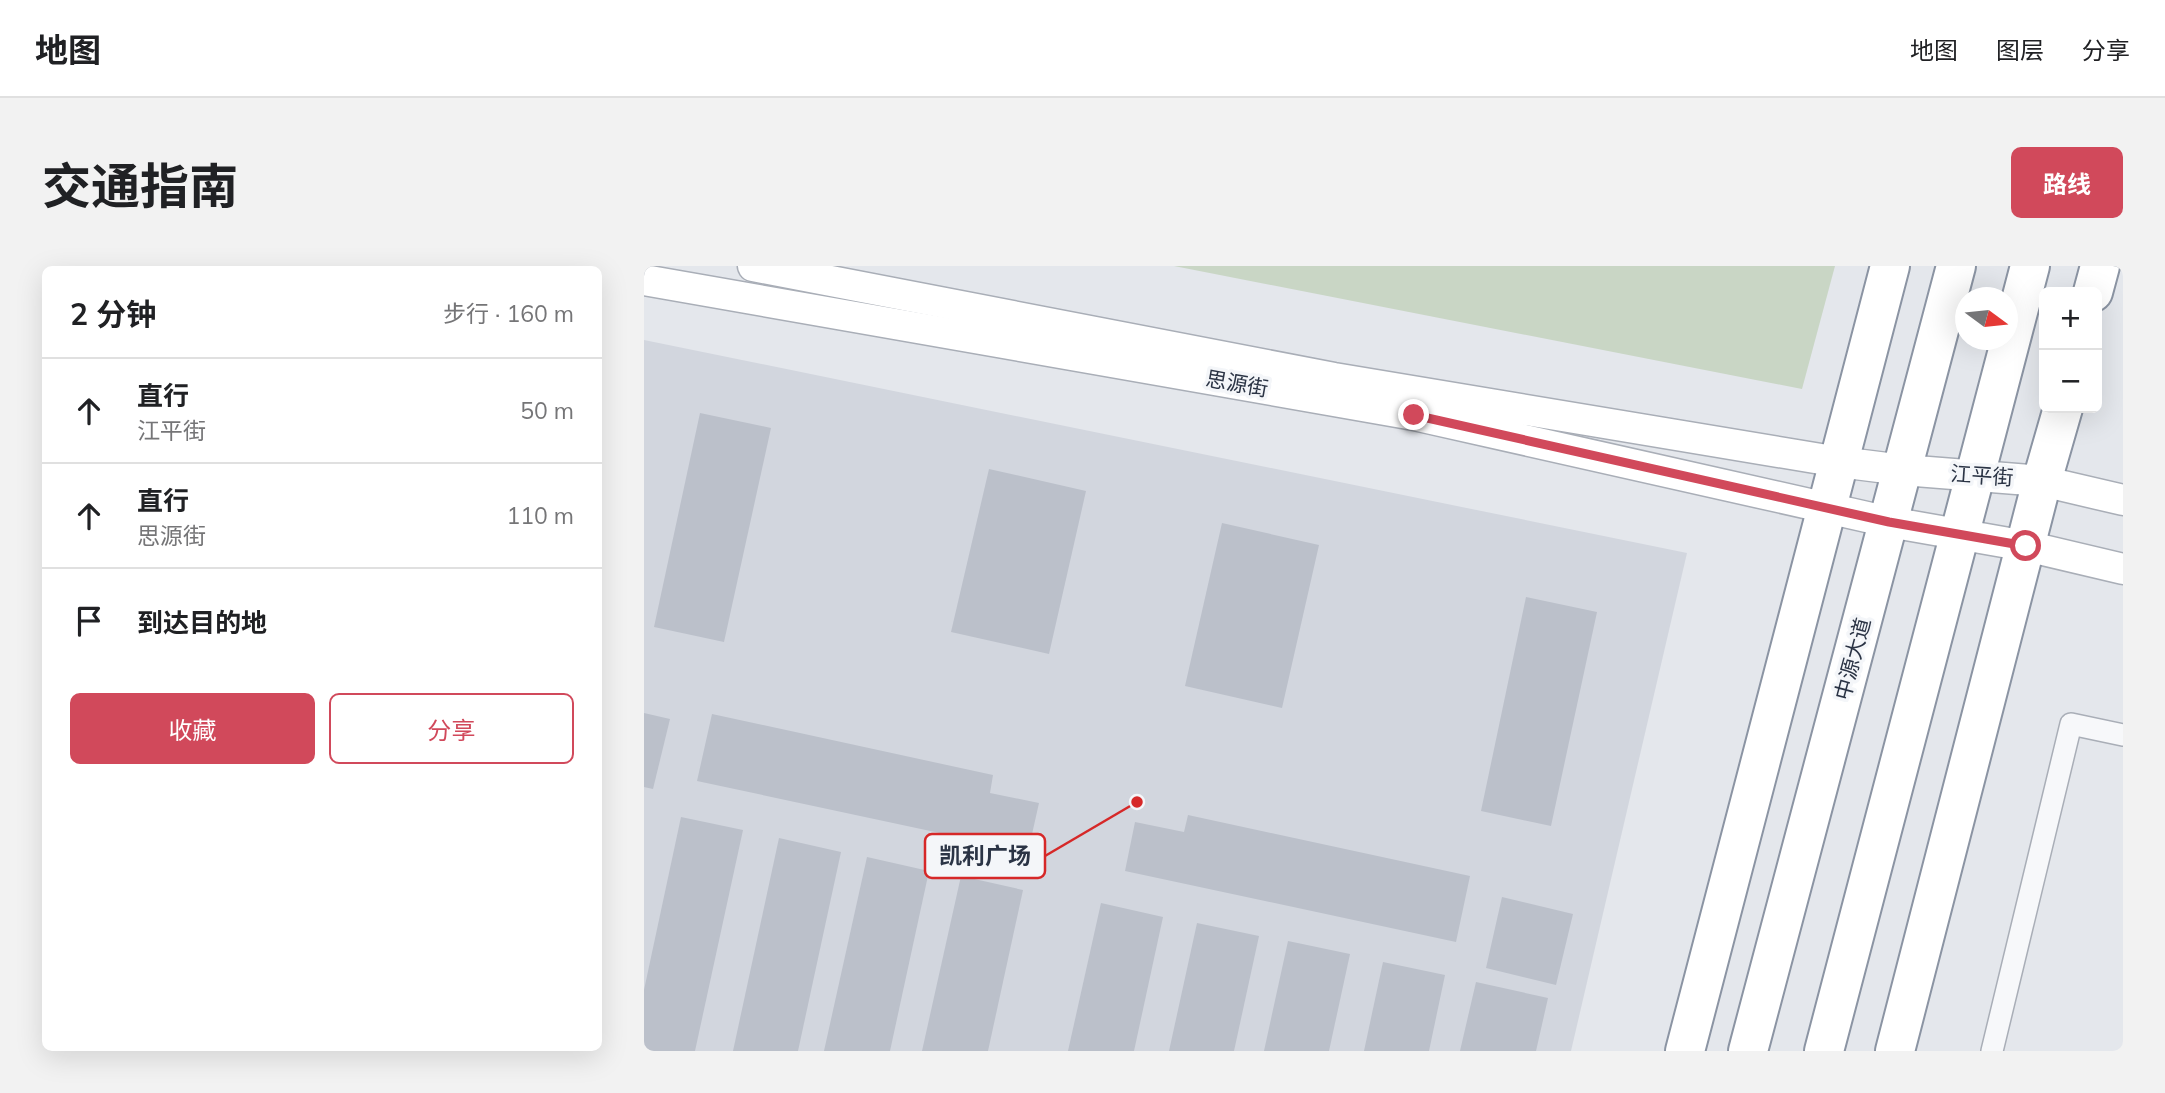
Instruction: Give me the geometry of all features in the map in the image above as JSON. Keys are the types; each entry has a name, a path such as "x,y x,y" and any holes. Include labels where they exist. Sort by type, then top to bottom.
{"highway":[{"path":"1685,1051 1890,266"},
{"name":"中源大道","path":"1748,1051 1956,266"},
{"path":"1824,1051 2030,266"},
{"path":"2095,287 2100,266"},
{"path":"1895,1051 2062,413"}],"main road":[{"name":"思源街","path":"752,266 1334,378 1839,462"},
{"name":"思源街","path":"644,280 1414,415 1826,508"},
{"name":"江平街","path":"1839,462 2042,481 2123,500"},
{"path":"1826,508 2026,546 2123,569"}],"street":[{"path":"1992,1051 2071,724 2123,735"}],"shaded area":[{"path":"644,340 1687,553 1571,1051 644,1051"}],"green space":[{"path":"1174,266 1835,266 1802,389"}],"building":[{"path":"700,413 771,428 724,642 654,627"},
{"path":"989,469 1086,491 1049,654 951,632"},
{"path":"1222,523 1319,545 1282,708 1185,686"},
{"path":"1526,597 1597,612 1551,826 1481,811"},
{"path":"644,713 670,719 653,789 644,787"},
{"path":"712,714 993,775 990,793 1039,803 1028,852 697,781"},
{"path":"1188,815 1470,876 1456,942 1125,871 1135,822 1184,832"},
{"path":"681,817 743,830 695,1051 644,1051 644,990"},
{"path":"779,838 841,852 798,1051 733,1051"},
{"path":"867,857 929,871 890,1051 824,1051"},
{"path":"961,876 1023,890 988,1051 922,1051"},
{"path":"1502,897 1573,914 1556,985 1486,968"},
{"path":"1101,903 1163,917 1134,1051 1068,1051"},
{"path":"1197,923 1259,936 1234,1051 1169,1051"},
{"path":"1288,941 1350,954 1329,1051 1264,1051"},
{"path":"1383,962 1445,975 1429,1051 1364,1051"},
{"path":"1476,982 1548,998 1536,1051 1460,1051"}],"place":[{"name":"凯利广场","path":"1137,802"}],"route":[{"path":"1414,415 1889,522 2026,546"}]}
